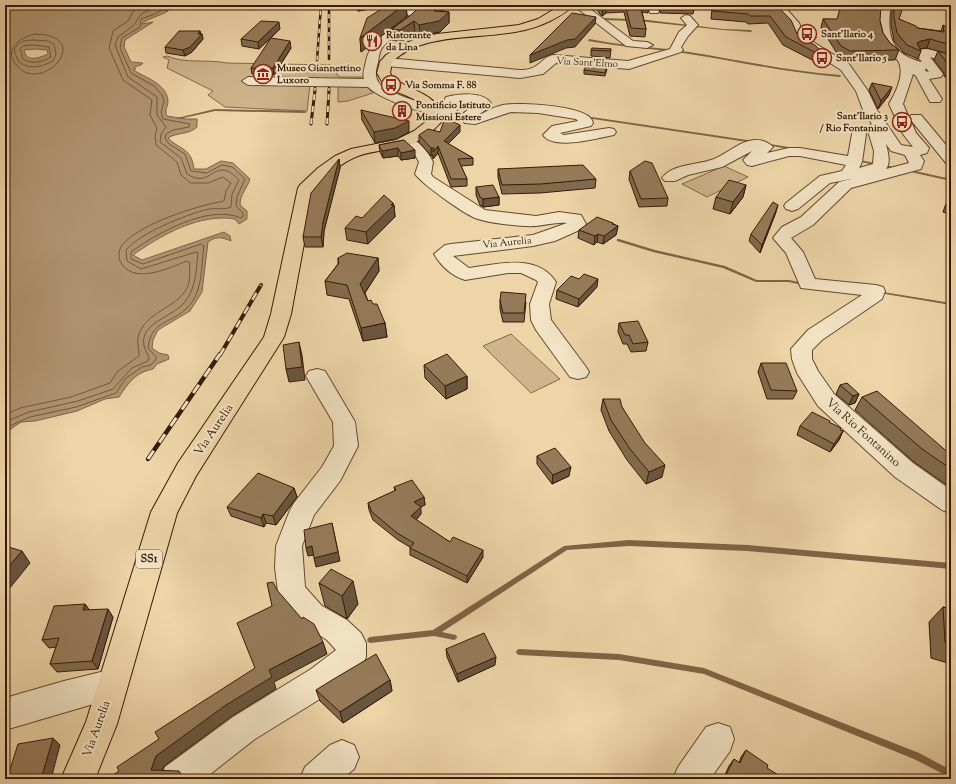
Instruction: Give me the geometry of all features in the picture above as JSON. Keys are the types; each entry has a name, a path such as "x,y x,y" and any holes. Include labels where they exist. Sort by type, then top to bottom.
{"main road":[{"path":"436,111 433,105 426,100 396,87 387,80 384,72 386,62 400,51 421,42 446,37 497,33 524,28 548,19 568,5"},
{"name":"Via Aurelia","path":"78,779 101,724 164,512 187,470 274,337 281,314 306,188 323,171 340,159 356,152 390,147 407,141 429,127 435,121 436,111"}],"street":[{"path":"578,5 630,44 647,45"},
{"path":"777,5 795,25 800,39 845,67 859,87 870,110 896,148 910,152 920,152 922,148 910,134 897,109 896,104 907,69 905,62 890,46 884,35 883,24 886,5"},
{"path":"408,7 439,8 446,6"},
{"path":"408,7 414,16 411,20 382,41 375,48 369,74 372,83 378,90 436,111 449,110 452,100 477,99 484,103 467,116 470,120 480,120 502,109 524,109 572,114 581,116 586,120 586,123 580,126 559,128 554,130 550,135 556,138 609,132"},
{"name":"Via Sant'Elmo","path":"386,62 527,74 539,72 553,59 629,65 676,50 675,48 683,34 693,25 686,18"},
{"path":"905,62 918,65 918,73 932,76 937,74 920,53 932,54 951,60"},
{"path":"923,75 922,78 936,99"},
{"path":"248,81 372,83"},
{"path":"901,92 913,96 909,103 909,111 951,160"},
{"path":"670,178 682,171 723,161 756,144 766,148 750,160 752,162 789,152 800,152 851,168 878,169 881,166 881,151 874,128 882,127"},
{"path":"851,168 859,134"},
{"name":"Via Aurelia","path":"407,141 421,153 426,162 423,174 428,180 480,214 502,218 536,221 560,217 575,219 578,224 565,233 542,239 451,249 443,254 446,261 465,274 508,268 524,268 543,276 547,282 538,308 538,318 578,372"},
{"name":"Via Rio Fontanino","path":"910,152 917,162 916,166 845,184 807,221 788,231 782,238 794,252 808,284 876,291 875,294 815,335 801,349 802,359 813,382 826,400 904,470 951,503"},
{"path":"792,206 825,179 851,168"},
{"path":"177,779 244,728 322,680 351,657 351,643 337,630 312,615 292,592 289,568 289,546 303,510 331,474 346,446 344,422 318,376"},
{"path":"5,714 64,696 113,684"},
{"path":"690,779 718,739"},
{"path":"317,779 342,757"}],"shaded area":[{"path":"167,56 189,61 331,65 339,77 364,77 364,83 373,93 348,101 338,102 338,85 310,85 307,111 225,107 208,95 213,91 167,68 169,60 163,57"},
{"path":"724,166 748,177 707,197 682,184"},
{"path":"511,334 560,379 531,393 483,346"}],"water":[{"path":"5,5 177,6 169,10 156,8 168,11 142,24 153,22 125,40 124,47 131,62 143,63 134,67 136,69 133,70 155,82 164,90 168,101 166,110 167,116 197,119 197,127 194,130 168,138 188,153 193,162 194,169 206,169 221,161 233,163 250,179 241,198 240,205 247,211 247,219 239,224 235,219 222,218 195,222 168,233 133,255 142,260 224,232 230,236 231,241 219,238 208,242 202,292 190,311 158,330 153,340 152,348 159,353 168,355 169,359 157,364 153,369 137,375 119,397 105,399 77,411 35,421 21,422 5,433","holes":["24,50 47,50 48,54 33,58 27,57"]}],"building":[{"path":"388,5 404,5 360,38 367,18"},
{"path":"420,5 440,5 434,11 449,12 439,21 419,25 414,21 400,30 392,29 411,15"},
{"path":"599,5 606,5 603,8"},
{"path":"625,5 640,5 646,29 631,28"},
{"path":"661,5 695,5 695,6"},
{"path":"713,5 776,5 791,20 797,34 816,46 824,54 822,56 786,37 770,16 750,16 748,14 712,11"},
{"path":"841,5 881,5 880,21 883,33 890,43 899,50 850,51 841,46 823,19 837,19"},
{"path":"894,6 903,7 899,19 916,26 917,28 944,32 943,25 951,30 951,45 930,39 917,43 921,51 907,45 897,33 894,17"},
{"path":"572,13 596,17 575,39 567,40 530,55"},
{"path":"261,21 279,22 258,42 241,39"},
{"path":"179,31 200,31 198,34 202,34 190,47 183,50 165,47"},
{"path":"271,38 290,41 273,68 251,68"},
{"path":"592,48 611,49 610,51 591,50"},
{"path":"938,51 951,55 951,70 947,67 948,64"},
{"path":"587,64 607,65 605,73 584,70"},
{"path":"872,83 892,87 881,101"},
{"path":"361,110 409,121 395,128 374,132"},
{"path":"445,118 460,125 444,141 473,158 458,159 467,179 451,179 438,146 433,152 434,148 431,148 419,135 428,129 440,132"},
{"path":"404,140 415,150 401,153 398,148 382,151 379,145"},
{"path":"339,159 323,222 321,237 303,237 311,193"},
{"path":"645,161 652,163 668,198 641,199 630,171"},
{"path":"583,165 596,179 541,184 502,185 498,169"},
{"path":"729,180 746,185 733,202 716,197"},
{"path":"493,185 499,197 483,199 480,197 476,187"},
{"path":"384,195 393,203 391,205 394,205 366,232 345,228 356,216 362,218"},
{"path":"773,202 778,205 762,245 751,234"},
{"path":"597,217 618,226 604,236 598,234 595,236 579,230"},
{"path":"347,253 378,258 360,284 368,301 371,300 373,304 377,304 385,323 361,328 347,285 325,281 339,263 338,258"},
{"path":"584,274 598,279 579,299 557,290 571,276 579,279"},
{"path":"501,292 526,294 524,313 503,313 500,300"},
{"path":"638,321 648,342 633,344 629,335 625,335 619,323"},
{"path":"299,342 302,367 286,369 283,345"},
{"path":"447,354 467,376 445,386 424,365"},
{"path":"761,363 786,363 797,391 771,390"},
{"path":"847,383 859,394 853,396 840,385"},
{"path":"877,391 951,455 951,469 922,449 862,397"},
{"path":"603,399 620,399 622,407 645,443 665,465 649,472 630,449 611,420"},
{"path":"812,412 841,428 840,430 843,431 834,444 800,426"},
{"path":"555,448 571,467 553,475 537,456"},
{"path":"258,473 294,488 273,516 263,514 261,518 227,507"},
{"path":"412,480 424,497 414,502 421,507 411,516 450,542 453,537 483,550 467,576 410,548 414,543 397,533 372,512 368,503 396,490 394,487"},
{"path":"332,523 338,552 314,558 312,546 306,548 304,530"},
{"path":"5,546 22,551 5,571"},
{"path":"331,569 353,581 342,596 319,583"},
{"path":"273,582 277,590 302,619 303,617 314,624 323,642 269,670 272,677 226,705 156,756 151,770 179,771 184,779 107,779 119,771 117,767 159,739 155,732 255,668 237,623 272,606 267,583"},
{"path":"85,604 83,610 108,609 92,661 50,664 59,638 42,640 54,606"},
{"path":"943,607 951,609 951,644 945,642"},
{"path":"484,633 496,657 457,674 446,649"},
{"path":"376,654 390,680 340,712 316,690 332,680"},
{"path":"53,738 41,779 7,779 18,744"},
{"path":"746,750 768,765 767,768 780,776 778,779 724,779 734,759 740,763"}],"waterway":[{"path":"603,19 631,20"},
{"path":"639,20 723,30 751,31"},
{"path":"589,40 688,53 802,72 840,76"},
{"path":"179,118 215,110 305,112"},
{"path":"593,118 754,142"},
{"path":"765,144 795,149"},
{"path":"856,160 899,169"},
{"path":"907,170 951,180"},
{"path":"618,240 654,251 724,267 756,281 789,281 806,285"},
{"path":"879,292 951,304"},
{"path":"434,633 566,548 629,543 747,548 951,566"},
{"path":"370,640 434,633"},
{"path":"434,633 454,637"},
{"path":"519,652 619,657 704,671 916,756 951,774"}],"railway":[{"path":"317,60 321,5"},
{"path":"329,5 329,59"},
{"path":"311,124 315,90"},
{"path":"327,124 329,90"},
{"path":"220,355 261,285"},
{"path":"148,459 220,354"}],"place":[{"name":"Sant'Ilario 4","path":"807,34"},
{"name":"Ristorante da Lina","path":"372,41"},
{"name":"Sant'Ilario 5","path":"822,58"},
{"name":"Museo Giannettino Luxoro","path":"263,74"},
{"name":"Via Somma F. 88","path":"391,85"},
{"name":"Pontificio Istituto Missioni Estere","path":"402,111"},
{"name":"Sant'Ilario 3 / Rio Fontanino","path":"902,122"}]}
